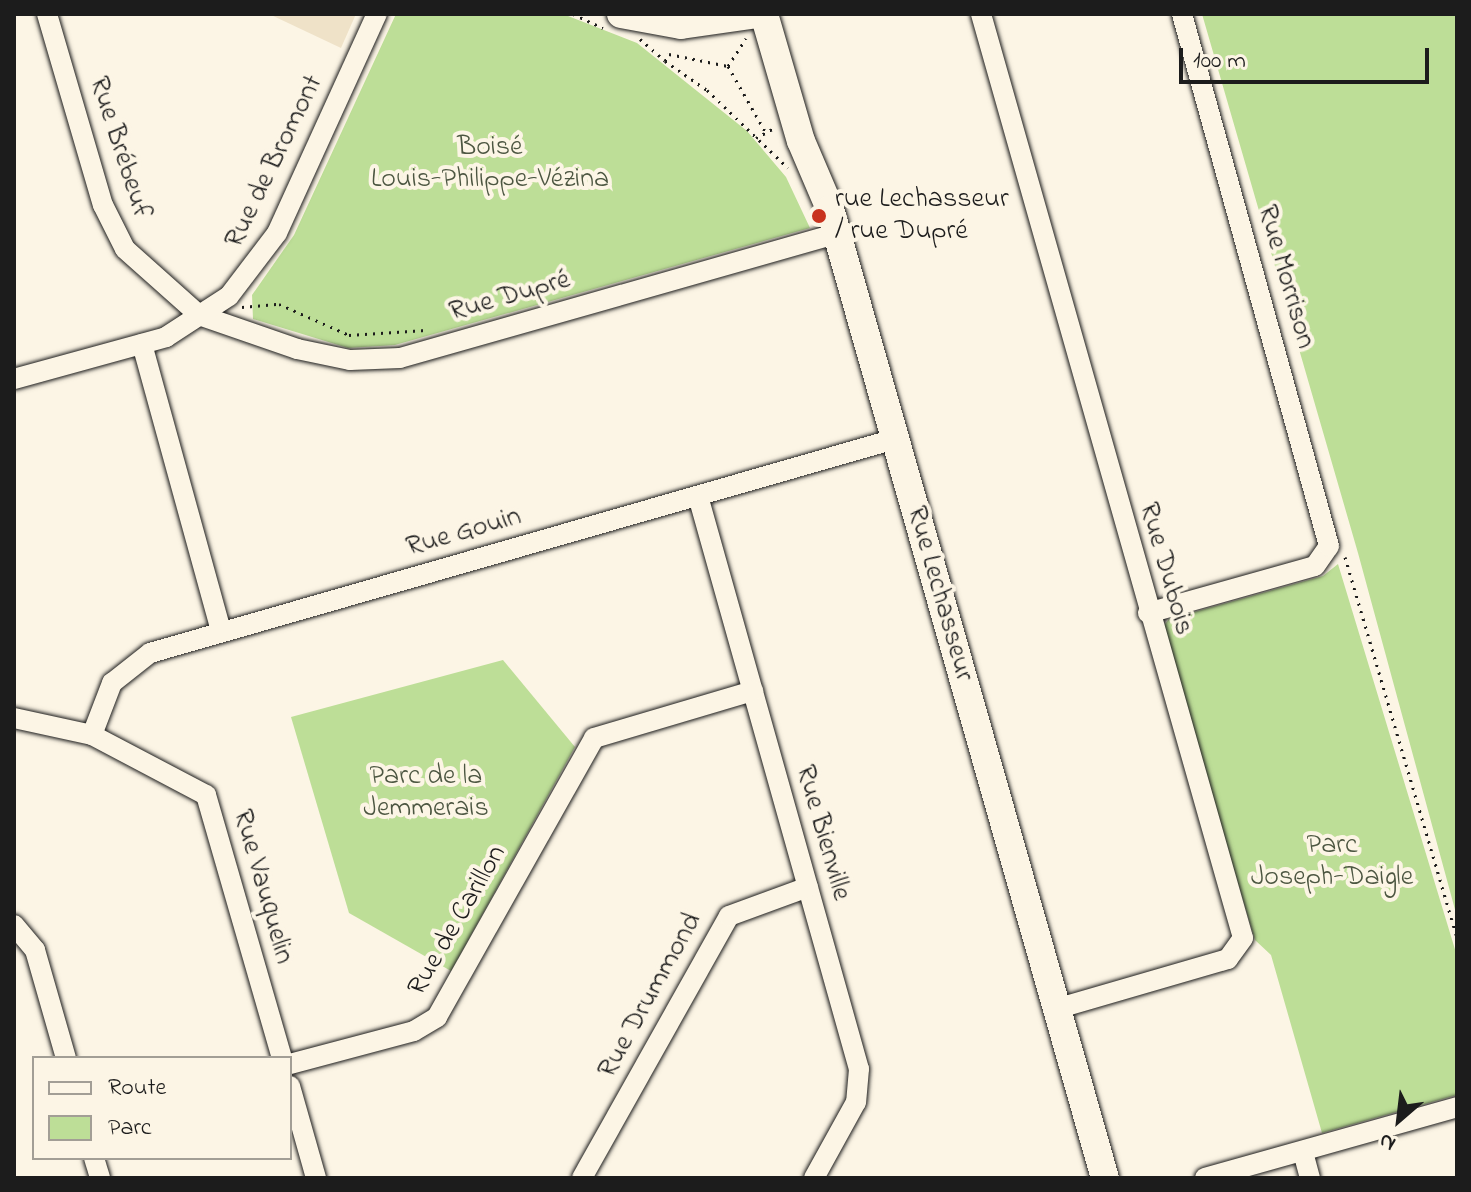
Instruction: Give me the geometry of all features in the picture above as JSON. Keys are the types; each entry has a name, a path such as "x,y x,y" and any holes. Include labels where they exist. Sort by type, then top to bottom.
{"street":[{"name":"Rue Brébeuf","path":"47,14 114,230 150,275 199,315"},
{"name":"Rue de Bromont","path":"199,315 229,296 263,257 377,14"},
{"path":"621,14 696,25 756,21"},
{"name":"Rue Dubois","path":"981,14 1242,943 1228,959 1056,1009"},
{"name":"Rue Morrison","path":"1182,14 1336,557"},
{"name":"Rue Lechasseur","path":"756,21 836,234 1105,1178"},
{"name":"Rue Dupré","path":"199,315 333,358 400,358 836,234"},
{"path":"14,379 142,344 199,315"},
{"path":"142,344 221,630"},
{"name":"Rue Gouin","path":"92,735 108,691 128,665 221,630 895,439"},
{"name":"Rue Bienville","path":"698,496 860,1076 856,1102 814,1178"},
{"path":"1148,613 1311,567 1336,557"},
{"name":"Rue de Carillon","path":"292,1063 414,1031 437,1017 594,738 753,691"},
{"name":"Rue Vauquelin","path":"14,718 92,735 208,798 281,1056"},
{"name":"Rue Drummond","path":"582,1178 729,916 808,887"},
{"path":"14,925 35,950 65,1056"},
{"path":"292,1093 316,1178"},
{"path":"1205,1178 1457,1107"},
{"path":"1303,1152 1310,1178"}],"path":[{"path":"728,66 756,21"},
{"path":"640,39 789,168"},
{"path":"665,61 669,54 728,66 765,131"},
{"path":"756,138 774,128"},
{"name":"Rue Dupré","path":"239,308 279,304 349,335 439,330"},
{"path":"1336,557 1457,938"}],"shaded area":[{"path":"269,14 356,14 341,48"}],"green space":[{"name":"Boisé Louis-Philippe-Vézina","path":"396,14 563,14 637,43 747,131 786,177 810,228 395,345 348,348 253,319 252,295 294,235"},
{"path":"1202,14 1457,14 1457,917 1358,553"},
{"name":"Parc Joseph-Daigle","path":"1338,564 1457,956 1457,1095 1322,1133 1271,955 1255,940 1162,628 1169,619 1323,576"},
{"name":"Parc de la Jemmerais","path":"503,660 575,747 451,971 349,913 291,717"}],"place":[{"name":"rue Lechasseur / rue Dupré","path":"819,216"}]}
